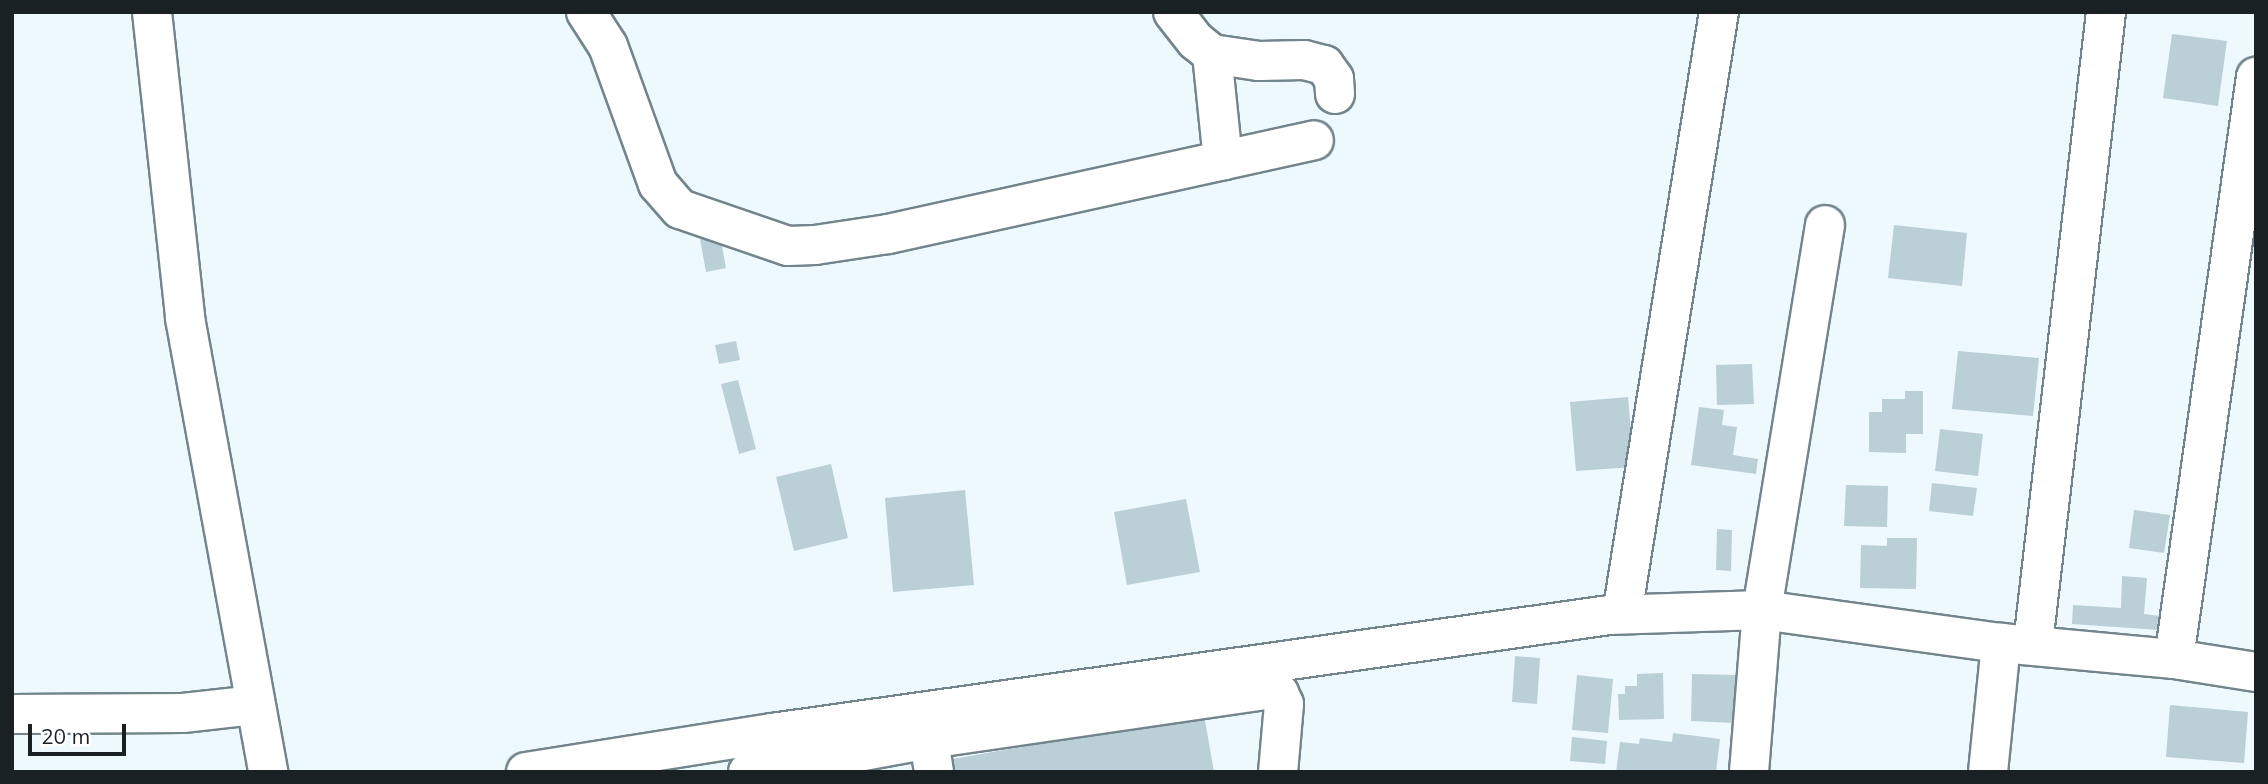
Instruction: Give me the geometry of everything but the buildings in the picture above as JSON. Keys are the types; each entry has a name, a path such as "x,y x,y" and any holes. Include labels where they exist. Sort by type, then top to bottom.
{"street":[{"path":"152,12 186,318 256,705 270,766"},
{"path":"586,12 608,46 659,184 680,209 788,246 815,245 888,234 1314,140"},
{"path":"1173,12 1196,41 1212,54 1259,61 1304,60 1324,65 1334,79 1335,94"},
{"path":"1622,614 1719,12"},
{"path":"1988,772 2017,643 2106,12"},
{"path":"1212,54 1223,160"},
{"path":"2174,659 2256,77"},
{"path":"1749,772 1762,610 1825,225"},
{"path":"526,772 1259,663 1622,614 1762,610 2017,643 2174,659 2256,672"},
{"path":"748,772 931,756 1272,689 1279,693 1284,704 1278,772"},
{"path":"12,714 183,713 256,705"}]}
